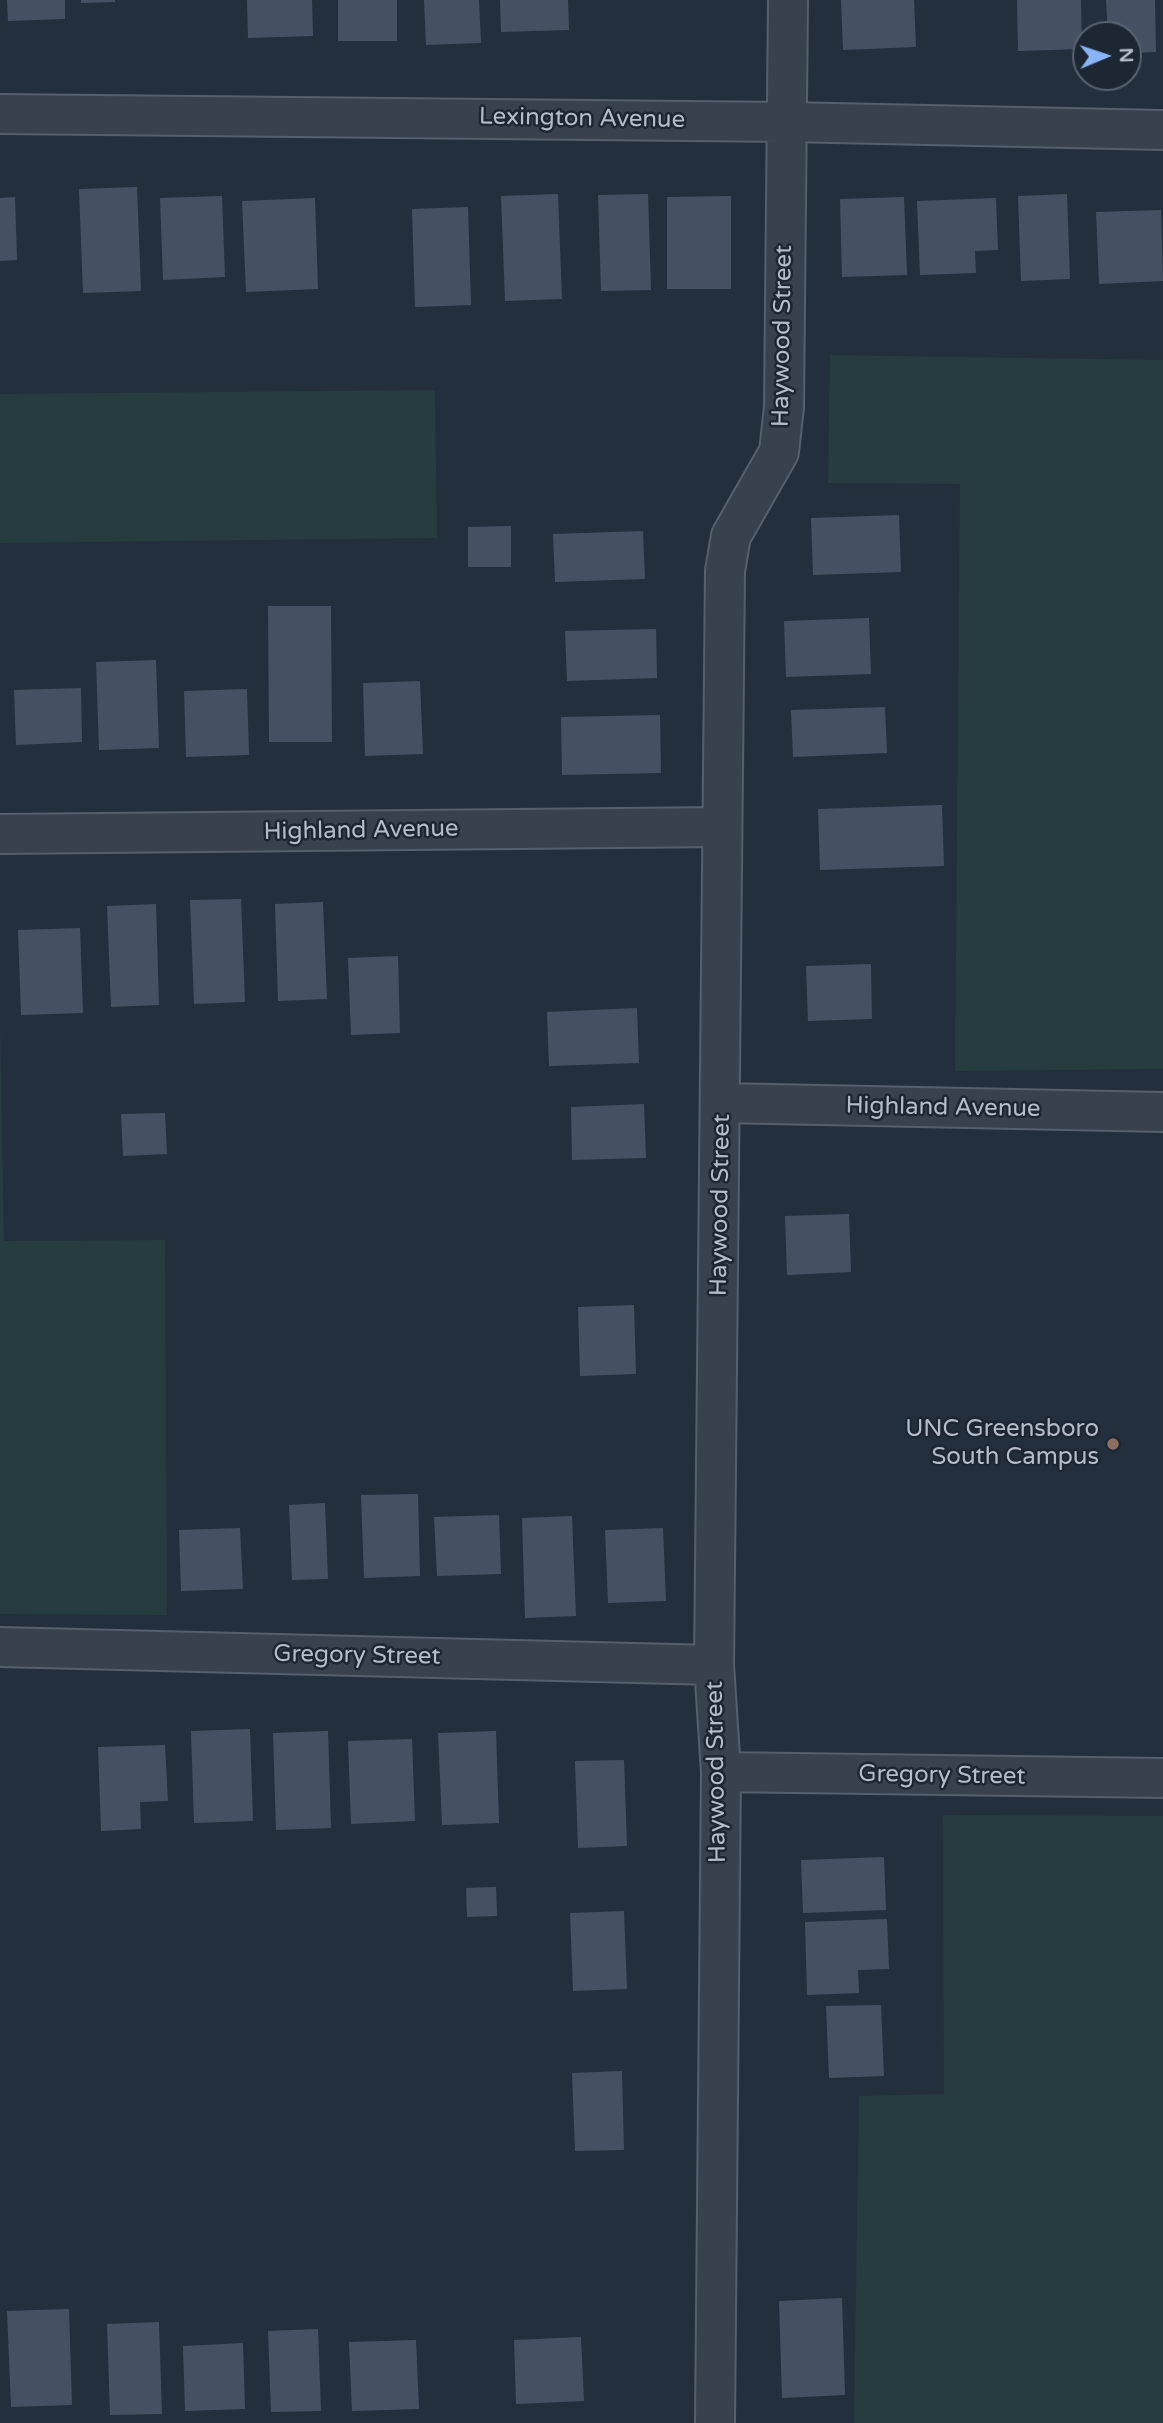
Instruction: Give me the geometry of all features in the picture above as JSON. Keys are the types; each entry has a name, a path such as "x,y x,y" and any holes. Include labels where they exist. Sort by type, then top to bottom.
{"street":[{"name":"Haywood Street","path":"715,2423 721,1772 715,1665 722,1103 724,570 731,536 779,452 784,407 788,0"},
{"name":"Lexington Avenue","path":"0,114 786,122 1163,130"},
{"name":"Highland Avenue","path":"0,834 722,827"},
{"name":"Highland Avenue","path":"722,1103 1163,1112"},
{"name":"Gregory Street","path":"0,1647 715,1665"},
{"name":"Gregory Street","path":"721,1772 1163,1778"}],"green space":[{"path":"830,355 1163,360 1163,1069 955,1071 960,484 828,483"},
{"path":"435,390 437,538 0,543 0,394"},
{"path":"0,1025 4,1241 165,1240 167,1615 0,1614"},
{"path":"943,1815 1163,1816 1163,2423 854,2423 859,2096 944,2094"}],"building":[{"path":"7,0 65,0 65,19 8,21"},
{"path":"81,0 115,0 115,2 81,3"},
{"path":"247,0 312,0 313,36 248,38"},
{"path":"338,0 397,0 397,41 338,41"},
{"path":"424,0 479,0 481,43 426,45"},
{"path":"500,0 568,0 569,30 501,32"},
{"path":"841,0 914,0 916,47 843,50"},
{"path":"1017,0 1081,0 1081,21 1072,21 1072,49 1018,51"},
{"path":"1106,0 1155,0 1156,52 1142,52 1142,21 1107,21"},
{"path":"137,187 141,291 83,293 79,189"},
{"path":"558,194 562,299 505,301 501,196"},
{"path":"648,194 651,290 601,291 598,195"},
{"path":"1067,194 1070,279 1021,281 1018,196"},
{"path":"222,196 225,277 163,280 160,198"},
{"path":"731,196 731,289 667,289 667,197"},
{"path":"15,197 17,260 0,261 0,198"},
{"path":"904,197 907,275 842,277 840,199"},
{"path":"315,198 318,289 246,292 242,201"},
{"path":"996,198 998,250 975,251 976,273 920,275 917,201"},
{"path":"468,207 471,305 415,307 412,209"},
{"path":"1161,210 1163,281 1099,284 1096,212"},
{"path":"899,515 901,572 813,575 811,518"},
{"path":"511,526 511,567 468,567 468,527"},
{"path":"643,531 645,579 555,582 553,534"},
{"path":"268,606 331,606 332,742 269,742"},
{"path":"869,618 871,674 786,677 784,621"},
{"path":"656,629 657,678 567,681 565,631"},
{"path":"156,660 159,748 99,750 96,662"},
{"path":"420,681 423,754 365,756 363,683"},
{"path":"81,688 82,742 16,745 14,690"},
{"path":"247,689 249,755 186,757 184,691"},
{"path":"885,707 887,753 793,757 791,710"},
{"path":"660,715 661,773 562,775 561,717"},
{"path":"942,805 944,866 820,870 818,809"},
{"path":"241,899 245,1002 194,1004 190,900"},
{"path":"323,902 327,999 278,1001 275,904"},
{"path":"156,904 159,1005 111,1007 107,906"},
{"path":"80,928 83,1013 21,1015 18,930"},
{"path":"398,956 400,1033 351,1035 348,958"},
{"path":"871,964 872,1019 808,1021 806,966"},
{"path":"637,1008 639,1063 549,1066 547,1012"},
{"path":"644,1104 646,1158 572,1160 571,1107"},
{"path":"165,1113 167,1154 123,1156 121,1114"},
{"path":"849,1214 851,1272 787,1275 785,1216"},
{"path":"634,1305 636,1374 580,1376 578,1307"},
{"path":"418,1494 420,1576 364,1578 361,1495"},
{"path":"325,1503 328,1579 292,1580 289,1505"},
{"path":"499,1515 501,1574 437,1576 434,1517"},
{"path":"572,1516 576,1616 525,1618 522,1518"},
{"path":"240,1528 243,1589 181,1591 179,1530"},
{"path":"663,1528 666,1601 608,1603 605,1530"},
{"path":"250,1729 253,1821 194,1823 191,1731"},
{"path":"328,1731 331,1828 276,1830 273,1733"},
{"path":"496,1731 499,1823 442,1825 438,1733"},
{"path":"412,1739 415,1821 351,1824 348,1741"},
{"path":"165,1745 168,1801 140,1802 141,1829 101,1831 98,1747"},
{"path":"624,1760 627,1846 578,1848 575,1761"},
{"path":"884,1857 886,1910 803,1913 801,1860"},
{"path":"496,1887 497,1916 467,1917 466,1888"},
{"path":"624,1911 627,1989 573,1991 570,1913"},
{"path":"887,1919 889,1969 858,1970 859,1993 807,1995 805,1922"},
{"path":"881,2005 884,2076 829,2078 826,2006"},
{"path":"622,2071 624,2150 575,2151 572,2073"},
{"path":"842,2298 845,2395 782,2398 779,2301"},
{"path":"69,2309 72,2405 11,2407 7,2311"},
{"path":"159,2322 162,2414 110,2415 107,2324"},
{"path":"318,2329 321,2411 271,2412 268,2331"},
{"path":"581,2337 584,2401 516,2404 514,2340"},
{"path":"416,2340 419,2409 352,2411 349,2342"},
{"path":"243,2343 245,2409 185,2411 183,2346"}],"place":[{"name":"UNC Greensboro South Campus","path":"1113,1444"}]}
